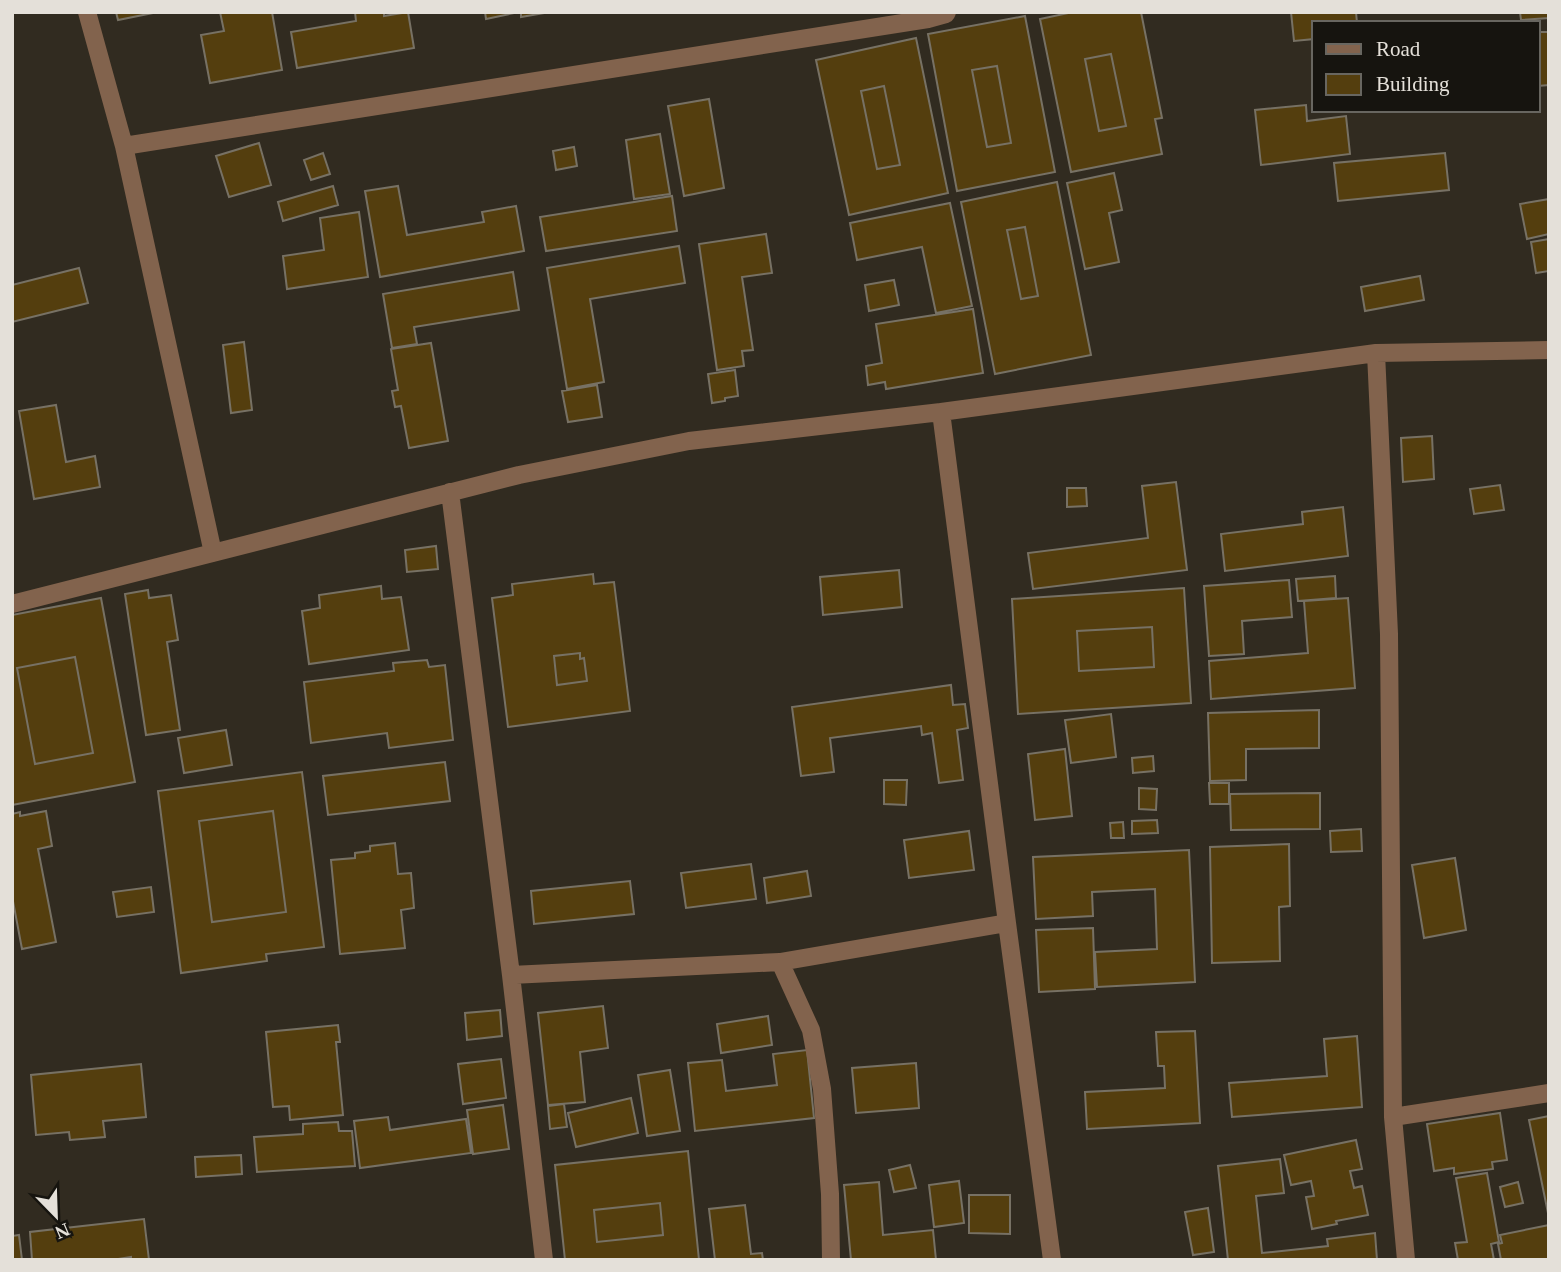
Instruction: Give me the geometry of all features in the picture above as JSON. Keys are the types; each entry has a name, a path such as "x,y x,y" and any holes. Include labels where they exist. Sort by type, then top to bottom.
{"street":[{"path":"87,12 124,146 213,553"},
{"path":"124,146 928,19 947,12"},
{"path":"12,604 519,475 689,441 941,412 1376,353 1549,350"},
{"path":"1376,353 1389,634 1393,1117 1406,1260"},
{"path":"941,412 1052,1260"},
{"path":"450,492 544,1260"},
{"path":"511,975 780,961 1007,923"},
{"path":"780,961 811,1030 822,1088 830,1194 831,1260"},
{"path":"1393,1117 1549,1093"}],"building":[{"path":"116,12 158,12 118,20"},
{"path":"220,12 272,12 282,70 210,83 201,35 224,31"},
{"path":"355,12 384,12 384,16 408,12 414,48 297,68 291,32 356,21"},
{"path":"485,12 519,12 486,19"},
{"path":"521,12 550,12 521,17"},
{"path":"1073,12 1141,12 1162,118 1155,119 1162,154 1071,172 1040,19","holes":["1111,54 1126,126 1099,131 1085,59"]},
{"path":"1291,12 1356,12 1357,21 1312,21 1312,39 1294,41"},
{"path":"1520,12 1549,12 1549,18 1521,20"},
{"path":"1025,16 1055,172 957,191 928,34","holes":["997,66 1011,143 987,147 972,70"]},
{"path":"1540,32 1549,32 1549,85 1540,86"},
{"path":"916,38 948,193 849,215 816,60","holes":["884,86 900,165 877,169 861,91"]},
{"path":"1111,54 1126,126 1099,131 1085,59"},
{"path":"997,66 1011,143 987,147 972,70"},
{"path":"884,86 900,165 877,169 861,91"},
{"path":"709,99 724,188 684,196 668,106"},
{"path":"1306,105 1307,121 1346,116 1350,154 1261,165 1255,110"},
{"path":"660,134 670,194 634,199 626,140"},
{"path":"259,143 271,185 229,197 216,156"},
{"path":"574,147 577,166 556,170 553,151"},
{"path":"323,153 330,174 311,180 304,160"},
{"path":"1445,153 1449,190 1338,201 1334,163"},
{"path":"1114,173 1122,210 1109,213 1119,262 1085,269 1067,183"},
{"path":"1057,182 1091,355 995,374 961,202","holes":["1025,227 1038,296 1021,299 1007,230"]},
{"path":"333,186 338,205 283,221 278,202"},
{"path":"398,186 407,235 484,222 482,212 516,206 524,251 380,277 365,191"},
{"path":"672,196 677,231 546,251 540,217"},
{"path":"1549,199 1549,234 1527,239 1520,204"},
{"path":"950,203 972,306 936,313 922,247 857,260 850,223"},
{"path":"359,212 368,277 287,289 283,256 324,250 320,218"},
{"path":"1025,227 1038,296 1021,299 1007,230"},
{"path":"766,234 772,273 742,277 753,350 742,351 744,366 717,370 699,244"},
{"path":"1549,239 1549,271 1536,273 1531,242"},
{"path":"679,246 685,283 590,299 604,382 567,389 547,268"},
{"path":"79,268 88,303 12,322 12,285"},
{"path":"513,272 519,310 414,327 417,344 392,348 383,294"},
{"path":"1420,276 1424,300 1365,311 1361,287"},
{"path":"894,280 899,305 869,311 865,285"},
{"path":"973,309 983,373 886,389 885,382 868,385 866,366 882,363 876,324"},
{"path":"244,342 252,410 231,413 223,345"},
{"path":"431,343 448,441 409,448 401,406 395,407 392,391 398,390 391,349"},
{"path":"735,370 738,396 712,403 708,374"},
{"path":"597,385 602,417 568,422 562,391"},
{"path":"56,405 66,462 95,456 100,487 34,499 19,411"},
{"path":"1432,436 1434,479 1403,482 1401,438"},
{"path":"1176,482 1187,570 1033,589 1028,553 1148,538 1142,486"},
{"path":"1500,485 1504,510 1474,514 1470,489"},
{"path":"1067,488 1086,488 1087,506 1067,507"},
{"path":"1343,507 1348,556 1225,571 1221,534 1303,524 1302,512"},
{"path":"436,546 438,569 407,572 405,550"},
{"path":"899,570 902,607 823,615 820,577"},
{"path":"593,574 594,584 614,582 630,711 508,727 492,598 513,595 512,584","holes":["580,653 580,659 584,658 587,681 557,685 554,656"]},
{"path":"1335,576 1336,598 1298,601 1296,579"},
{"path":"1289,580 1292,617 1242,621 1244,654 1209,656 1204,586"},
{"path":"381,586 382,599 401,597 409,650 309,664 302,611 320,608 319,595"},
{"path":"1184,588 1191,703 1018,714 1012,599","holes":["1152,627 1154,667 1079,671 1077,631"]},
{"path":"148,590 149,598 171,595 178,640 167,642 180,730 146,735 125,594"},
{"path":"101,598 135,782 12,805 12,615","holes":["75,657 93,753 35,764 17,668"]},
{"path":"1348,598 1355,688 1211,699 1209,661 1308,653 1304,601"},
{"path":"1152,627 1154,667 1079,671 1077,631"},
{"path":"580,653 580,659 584,658 587,681 557,685 554,656"},
{"path":"75,657 93,753 35,764 17,668"},
{"path":"427,660 429,667 445,665 453,740 389,748 387,733 311,743 304,682 394,671 393,663"},
{"path":"951,685 953,705 965,704 968,728 957,730 963,780 939,783 932,733 922,735 921,726 830,738 834,772 801,776 792,707"},
{"path":"1319,710 1319,748 1246,749 1246,780 1210,781 1208,713"},
{"path":"1111,714 1116,757 1071,763 1065,720"},
{"path":"226,730 232,765 184,773 178,738"},
{"path":"1065,749 1072,816 1035,820 1028,754"},
{"path":"1153,756 1154,771 1133,773 1132,758"},
{"path":"445,762 450,801 328,815 323,776"},
{"path":"302,772 324,947 266,954 267,961 181,973 158,791","holes":["273,811 286,912 212,922 199,821"]},
{"path":"884,780 907,780 906,805 884,804"},
{"path":"1209,783 1229,783 1229,804 1210,804"},
{"path":"1139,788 1157,789 1156,810 1139,809"},
{"path":"1320,793 1320,829 1231,830 1230,794"},
{"path":"46,811 52,846 38,849 56,942 22,949 12,896 12,814 20,812 20,816"},
{"path":"273,811 286,912 212,922 199,821"},
{"path":"1157,820 1158,833 1132,834 1132,821"},
{"path":"1123,822 1124,838 1111,838 1110,823"},
{"path":"1361,829 1362,851 1331,852 1330,831"},
{"path":"969,831 974,870 909,878 904,840"},
{"path":"395,843 398,874 411,873 414,908 401,910 405,948 340,954 331,860 355,858 355,853 370,851 370,846"},
{"path":"1289,844 1290,906 1279,907 1280,961 1212,963 1210,847"},
{"path":"1189,850 1195,982 1097,987 1095,952 1157,949 1155,889 1092,892 1093,916 1036,919 1033,857"},
{"path":"1455,858 1466,930 1424,938 1412,865"},
{"path":"751,864 756,899 686,908 681,873"},
{"path":"807,871 811,896 767,903 764,878"},
{"path":"630,881 634,914 534,924 531,891"},
{"path":"151,887 154,912 117,917 113,892"},
{"path":"1093,928 1095,989 1039,992 1036,930"},
{"path":"603,1006 608,1048 580,1052 585,1102 548,1105 538,1013"},
{"path":"500,1010 502,1036 467,1040 465,1013"},
{"path":"768,1016 772,1045 721,1053 717,1024"},
{"path":"338,1025 340,1042 336,1042 343,1115 290,1120 289,1106 273,1107 266,1032"},
{"path":"1195,1031 1200,1123 1087,1129 1085,1092 1165,1088 1164,1066 1158,1066 1156,1032"},
{"path":"1357,1036 1362,1107 1232,1117 1229,1083 1327,1076 1324,1039"},
{"path":"807,1050 814,1118 695,1131 688,1063 722,1060 726,1091 777,1085 773,1054"},
{"path":"501,1059 506,1098 463,1104 458,1064"},
{"path":"916,1063 919,1108 856,1113 852,1068"},
{"path":"141,1064 146,1117 103,1121 105,1137 70,1140 69,1132 36,1135 31,1075"},
{"path":"670,1070 680,1131 647,1136 638,1075"},
{"path":"631,1098 638,1133 576,1147 568,1113"},
{"path":"564,1104 567,1127 550,1129 548,1106"},
{"path":"503,1105 509,1149 473,1154 467,1110"},
{"path":"1500,1113 1507,1160 1492,1162 1493,1169 1454,1174 1454,1168 1434,1171 1427,1124"},
{"path":"1549,1116 1549,1218 1529,1120"},
{"path":"388,1117 390,1130 466,1119 471,1153 360,1168 354,1121"},
{"path":"338,1122 339,1131 352,1131 355,1166 257,1172 254,1137 303,1134 303,1124"},
{"path":"1356,1140 1362,1169 1350,1171 1354,1188 1362,1186 1368,1215 1312,1229 1306,1197 1314,1196 1311,1181 1291,1185 1284,1155"},
{"path":"688,1151 699,1260 565,1260 555,1165","holes":["660,1203 663,1235 597,1242 594,1210"]},
{"path":"241,1155 242,1174 196,1177 195,1157"},
{"path":"1280,1159 1284,1193 1256,1196 1262,1253 1328,1246 1327,1239 1375,1233 1377,1260 1228,1260 1218,1166"},
{"path":"910,1165 916,1188 894,1192 889,1170"},
{"path":"1487,1173 1499,1242 1491,1244 1494,1260 1458,1260 1455,1243 1467,1242 1456,1178"},
{"path":"959,1181 964,1223 934,1227 929,1185"},
{"path":"879,1182 883,1235 933,1230 936,1260 851,1260 844,1185"},
{"path":"1518,1182 1523,1203 1505,1207 1500,1187"},
{"path":"969,1195 1010,1195 1010,1234 969,1233"},
{"path":"660,1203 663,1235 597,1242 594,1210"},
{"path":"745,1205 751,1254 762,1253 763,1260 715,1260 709,1209"},
{"path":"1208,1208 1214,1252 1193,1255 1185,1212"},
{"path":"144,1219 149,1260 131,1260 131,1257 112,1260 32,1260 30,1232"},
{"path":"1549,1225 1549,1259 1501,1260 1498,1244 1502,1243 1500,1235"},
{"path":"19,1235 22,1260 12,1260 12,1236"}]}
